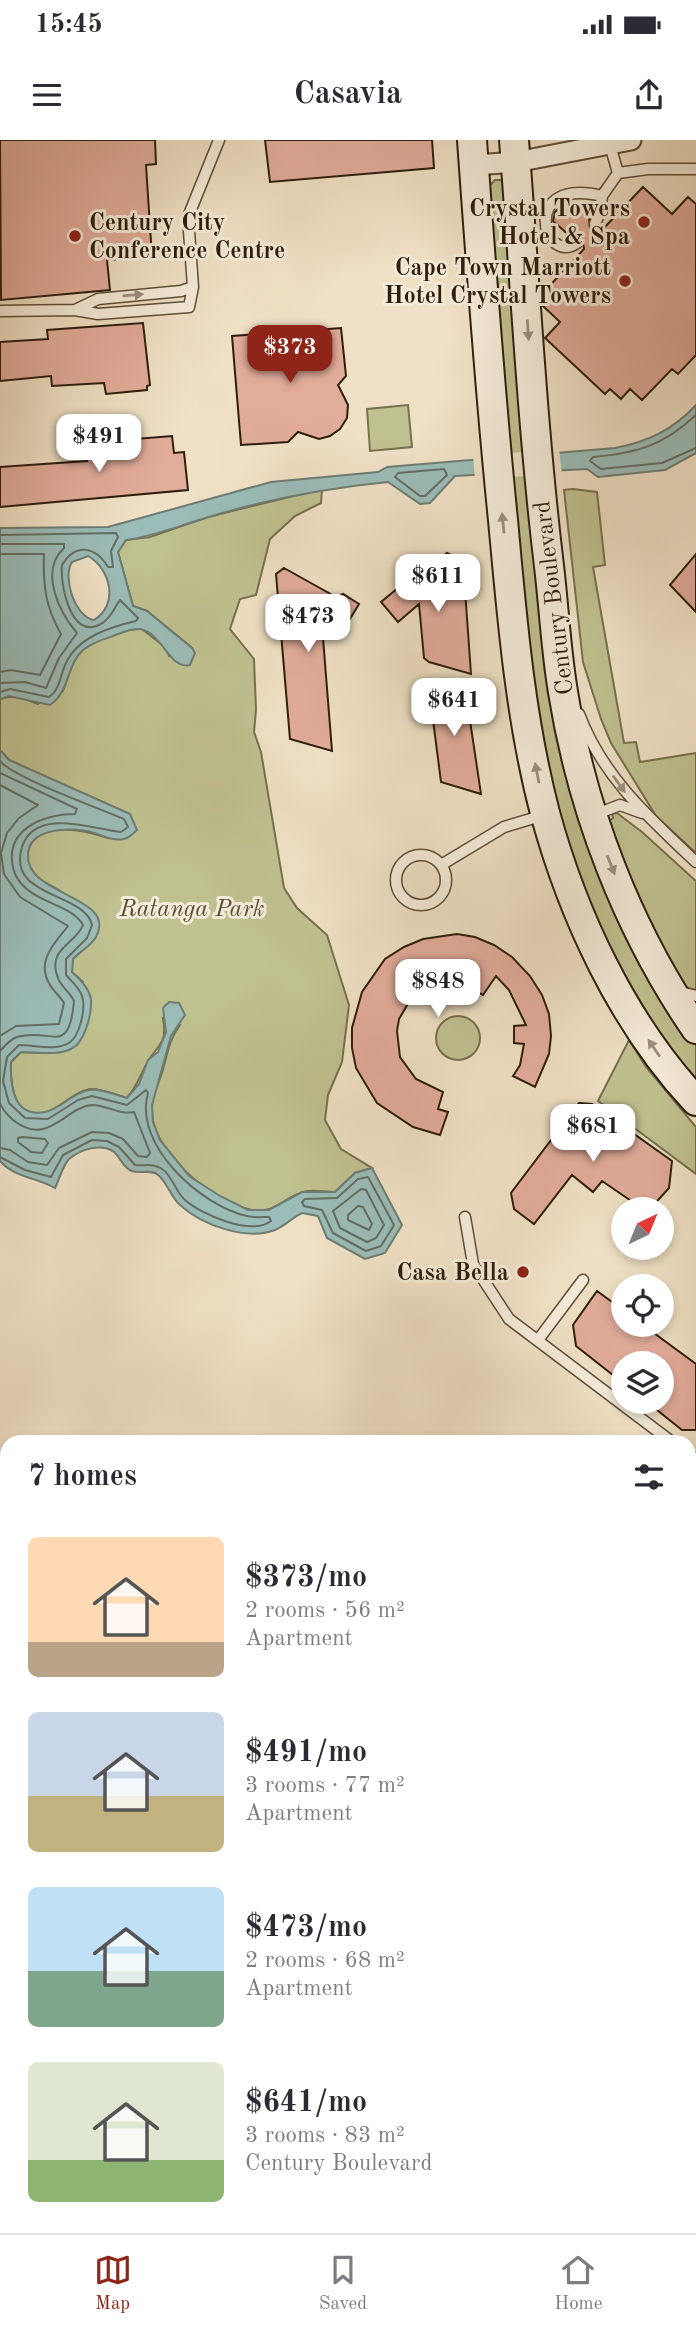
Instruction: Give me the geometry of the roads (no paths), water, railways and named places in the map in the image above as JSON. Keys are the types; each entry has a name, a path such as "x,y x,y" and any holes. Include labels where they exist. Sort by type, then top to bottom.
{"main road":[{"name":"Century Boulevard","path":"515,151 535,440 563,692 573,741 593,816 624,897 666,980 696,1028"},
{"name":"Century Boulevard","path":"473,153 499,486 524,702 546,814 563,867 601,960 656,1052 696,1101"},
{"path":"546,814 561,808 569,794 570,757 563,692"}],"street":[{"path":"473,153 610,145 631,140"}],"lane":[{"path":"0,311 75,310 98,314 189,307 193,287 188,217 219,140"},
{"path":"610,145 618,173"},
{"path":"595,224 600,212 601,196 618,173 648,169 696,169"},
{"path":"577,243 570,247 555,243 546,230 546,214 558,199 567,193 584,192 601,196"},
{"path":"75,310 97,299 181,291 193,287"},
{"path":"560,657 595,750 621,789 696,862"},
{"path":"593,816 620,805 649,818"},
{"path":"441,865 504,828 546,814"},
{"path":"423,854 436,859 441,865 446,884 441,896 430,904 416,905 404,899 396,887 396,873 403,861 423,854"},
{"path":"666,980 679,991 696,996"},
{"path":"465,1217 472,1264 509,1319 663,1435"},
{"path":"538,1340 583,1280"}],"water":[{"path":"696,405 696,453 665,470 598,477 587,469 455,476 430,503 420,504 388,482 365,484 275,500 126,540 118,552 133,606 147,611 192,648 195,653 190,665 177,662 148,632 133,629 83,650 73,663 61,693 50,705 9,696 0,699 0,528 108,527 271,482 378,472 387,467 615,448 659,434","holes":["88,556 96,562 107,578 109,597 107,606 94,620 81,612 72,596 69,569 72,562"]},
{"path":"0,750 9,760 130,814 137,830 127,838 119,840 87,831 60,830 42,835 30,845 28,854 31,868 40,879 94,912 99,923 94,940 73,959 72,972 86,987 91,999 84,1034 71,1049 53,1053 21,1052 11,1062 13,1090 20,1105 34,1113 45,1112 77,1094 93,1090 127,1098 139,1084 148,1060 158,1052 166,1032 163,1008 169,1002 179,1003 185,1015 171,1036 152,1105 153,1122 160,1140 189,1176 248,1210 269,1210 302,1192 335,1192 355,1173 372,1168 402,1225 385,1253 365,1259 327,1238 318,1216 302,1213 279,1228 263,1233 238,1232 212,1225 180,1205 155,1173 129,1170 109,1149 85,1150 69,1159 55,1188 12,1171 0,1161"}],"place":[{"name":"Crystal Towers Hotel & Spa","path":"644,222"},
{"name":"Century City Conference Centre","path":"75,236"},
{"name":"Cape Town Marriott Hotel Crystal Towers","path":"625,281"},
{"name":"Casa Bella","path":"523,1272"}],"park label":[{"name":"Ratanga Park","path":"192,908"}]}
